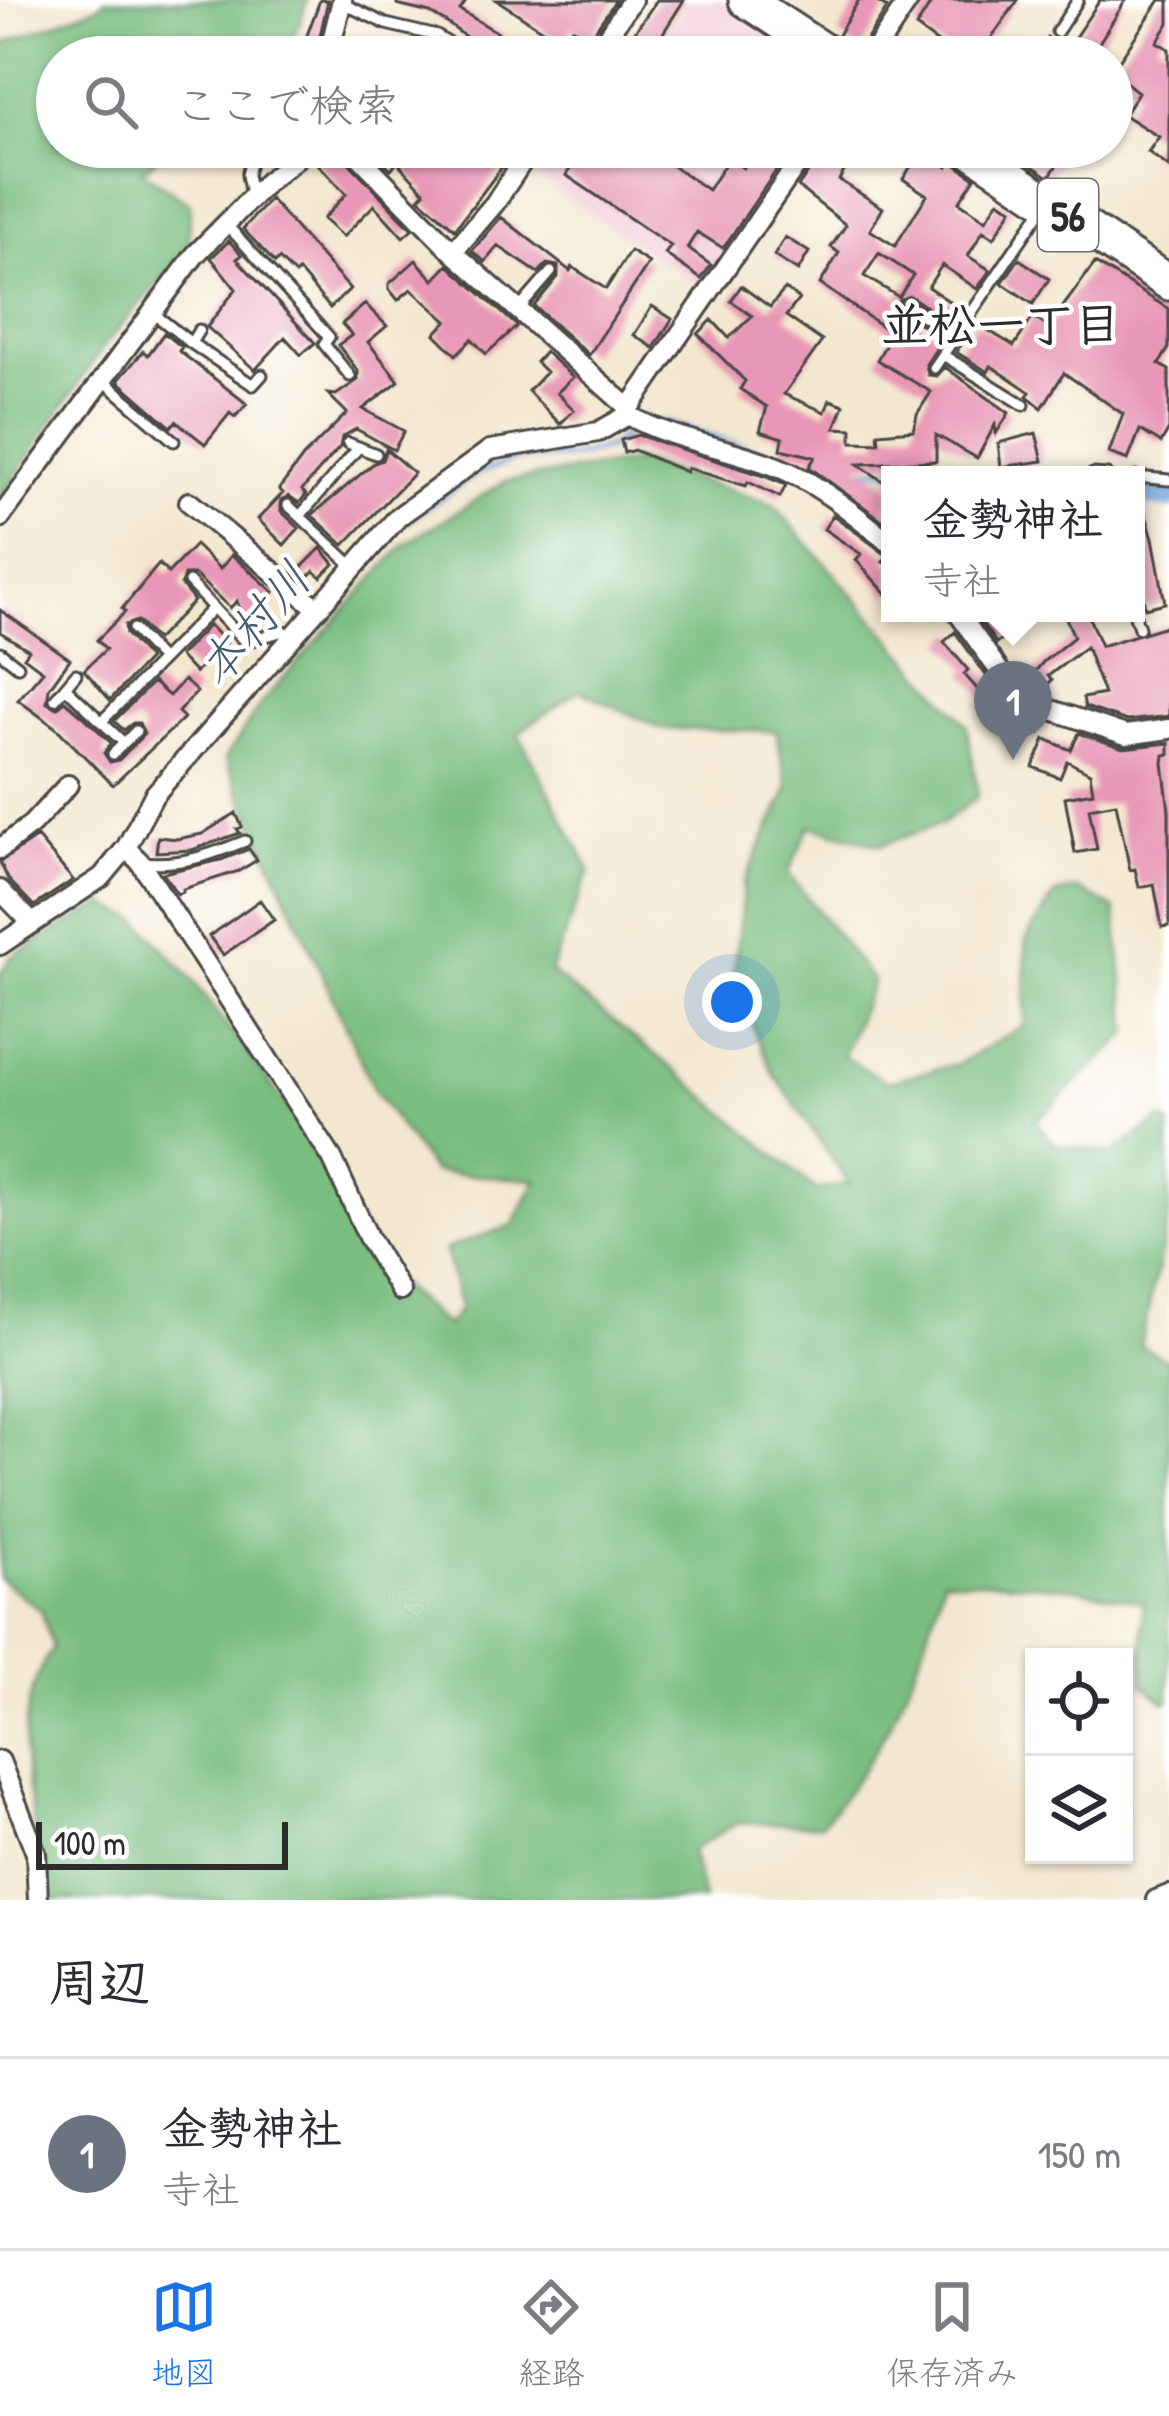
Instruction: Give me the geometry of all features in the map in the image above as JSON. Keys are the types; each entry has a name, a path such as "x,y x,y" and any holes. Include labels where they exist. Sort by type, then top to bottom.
{"highway":[{"path":"746,0 801,36"},
{"name":"56","path":"997,168 1169,283"}],"street":[{"path":"607,36 632,0"},
{"path":"885,36 909,0"},
{"path":"333,36 342,1"},
{"path":"0,518 195,255 286,168"},
{"path":"371,168 453,252 658,433 686,437 791,473 881,537"},
{"path":"453,252 518,168"},
{"path":"0,945 133,855 154,795 398,517 490,451 598,432 629,412 795,168"},
{"path":"189,502 316,608"},
{"path":"964,622 1013,690 1043,707 1126,735 1168,729"},
{"path":"0,850 32,824 68,784"},
{"path":"133,855 332,1158 368,1238 400,1291"},
{"path":"0,890 32,923"},
{"path":"0,1761 36,1852 38,1900"},
{"path":"1156,1900 1169,1895"}],"lane":[{"path":"1057,32 1078,0"},
{"path":"342,1 386,24 437,36"},
{"path":"415,31 416,14"},
{"path":"250,168 251,198"},
{"path":"934,368 1047,202"},
{"path":"226,224 329,338"},
{"path":"519,310 550,272"},
{"path":"282,286 292,277"},
{"path":"906,304 955,338"},
{"path":"150,311 253,385 262,375"},
{"path":"191,343 199,329"},
{"path":"342,329 324,344 350,376"},
{"path":"943,355 1024,405"},
{"path":"103,380 174,441"},
{"path":"299,516 354,445 376,454"},
{"path":"288,505 353,566"},
{"path":"189,582 245,642 284,631 290,637"},
{"path":"103,721 213,608"},
{"path":"1136,622 1138,628"},
{"path":"133,629 162,660"},
{"path":"0,652 18,666"},
{"path":"55,699 76,674"},
{"path":"65,687 124,743"},
{"path":"1168,729 1169,747"},
{"path":"113,754 136,731"},
{"path":"133,855 186,863 245,842"}],"shaded area":[{"path":"688,0 724,0 776,36 665,36"},
{"path":"750,168 775,185 702,289 526,169"}],"green space":[{"path":"104,0 307,0 292,36 36,36 36,168 146,168 142,171 190,204 189,247 106,343 0,499 0,45"},
{"path":"637,461 773,504 967,725 978,796 944,823 881,845 810,826 788,873 873,981 843,1056 886,1082 958,1064 1025,1025 1026,940 1055,894 1077,889 1115,909 1129,1033 1035,1122 1057,1145 1114,1153 1159,1120 1169,1122 1169,1217 1140,1346 1169,1361 1169,1701 1143,1684 1143,1602 1062,1586 943,1579 897,1709 843,1797 821,1824 738,1823 691,1850 704,1900 48,1900 30,1804 25,1738 37,1676 53,1648 41,1610 0,1579 0,974 12,956 103,904 138,920 190,977 291,1111 390,1277 446,1326 460,1309 445,1249 513,1225 537,1180 433,1172 375,1092 225,759 263,701 404,545 506,481","holes":["579,690 662,729 776,731 788,789 744,882 733,981 772,1071 849,1184 816,1190 550,972 590,870 518,733"]}],"building":[{"path":"320,0 328,0 320,36 307,36"},
{"path":"397,0 467,0 460,10 503,36 464,36 430,13 397,5"},
{"path":"497,0 616,0 591,36 572,28 567,36 551,36"},
{"path":"657,0 684,0 661,36 632,36"},
{"path":"859,0 874,0 887,8 869,36 838,35"},
{"path":"933,0 1018,0 993,36 928,36 916,27"},
{"path":"1100,0 1126,0 1103,36 1076,36"},
{"path":"1160,0 1169,0 1169,23 1157,42 1169,49 1169,167 1148,152 1159,137 1133,121 1138,92 1133,88 1133,40"},
{"path":"322,168 354,168 412,229 403,237 374,205 343,237 323,219 346,194"},
{"path":"403,168 501,168 455,229 419,198 425,192"},
{"path":"571,168 676,168 708,190 722,168 778,168 723,248 697,232 687,248 711,265 701,279 665,254 671,246 566,175"},
{"path":"811,168 846,168 839,180 883,208 870,230 895,246 927,195 903,179 910,168 961,168 975,178 959,202 986,220 999,200 1012,209 994,238 983,231 968,256 990,270 977,289 942,265 928,287 962,310 953,325 910,296 898,300 901,311 943,339 926,364 928,375 937,376 945,367 1009,413 996,434 995,425 977,458 936,435 936,461 858,464 881,480 881,519 809,467 815,457 781,449 783,438 760,431 767,407 740,389 745,381 698,334 712,320 729,338 752,316 731,301 741,286 770,307 785,289 799,299 786,316 822,341 784,394 825,412 830,400 844,405 835,428 852,429 852,442 879,443 878,433 914,430 917,414 931,392 877,360 892,333 820,284 839,253 831,247 846,225 798,187","holes":["879,253 913,275 899,297 864,276"]},
{"path":"270,199 350,289 330,308 299,271 295,275 279,259 275,263 243,229"},
{"path":"501,217 570,271 572,267 606,289 630,251 649,263 589,355 534,306 558,277 558,266 547,264 538,273 498,246 485,262 472,251"},
{"path":"785,237 809,252 798,271 774,256"},
{"path":"229,241 242,255 237,259 315,343 301,355 285,337 255,370 207,327 236,289 211,258"},
{"path":"1019,259 1049,279 1033,304 1002,283"},
{"path":"416,260 434,280 448,265 517,326 486,354 472,339 456,355 435,334 447,321 411,289 398,300 389,289"},
{"path":"1095,263 1169,309 1169,348 1159,364 1169,370 1169,429 1161,443 1140,430 1128,460 1109,453 1123,414 1064,373 1042,408 1027,396 1030,392 991,366 988,372 956,352 976,323 1014,346 1033,317 1048,327"},
{"path":"365,304 387,326 368,342 399,381 363,409 404,431 394,450 356,429 342,437 340,447 302,490 306,495 299,503 289,496 281,500 281,511 299,528 284,545 258,519 283,493 279,489 303,457 347,413 328,394 336,395 358,380 358,371 338,345 352,335 342,324"},
{"path":"652,306 672,319 654,348 634,335"},
{"path":"164,333 182,347 179,351 247,404 235,417 230,413 205,444 176,421 171,427 118,381 143,351 148,355"},
{"path":"545,352 573,377 557,393 574,410 560,424 528,391 546,372 536,362"},
{"path":"1036,433 1043,461 1001,466 998,443"},
{"path":"638,435 786,485 780,497 748,482 746,486 687,468 686,472 634,450 624,453 621,440"},
{"path":"386,449 414,473 344,545 312,515 382,460"},
{"path":"1145,512 1153,538 1165,603 1145,608"},
{"path":"833,515 881,551 881,588 856,560 861,554 824,529"},
{"path":"195,545 220,569 232,555 274,592 271,599 245,624 237,601 230,608 195,575 184,575 181,585 194,601 156,640 137,621 125,625 126,634 149,659 110,700 84,670 106,649 97,640 125,612 122,609 159,564 168,573"},
{"path":"321,548 334,564 321,577 314,571 304,580 296,573"},
{"path":"0,610 70,659 49,688 47,703 57,708 65,701 84,717 111,743 104,753 110,762 119,760 144,734 139,723 124,730 114,721 153,682 169,696 184,680 197,692 178,712 184,718 113,785 56,728 18,700 43,671 24,657 29,650 0,632"},
{"path":"981,622 1005,622 1012,633 996,643"},
{"path":"1068,622 1091,622 1101,646 1169,625 1169,716 1127,721 1085,707 1083,698 1104,694 1086,647 1048,676 1052,680 1041,691 1026,682 1074,637"},
{"path":"209,625 226,643 195,673 179,656"},
{"path":"955,632 1003,699 1046,722 1040,733 1002,717 964,674 968,670 944,642"},
{"path":"1079,733 1123,748 1169,743 1163,763 1169,811 1169,926 1162,927 1154,884 1139,887 1135,869 1130,870 1116,803 1089,808 1097,849 1075,853 1065,797 1093,792 1090,773 1067,761 1060,778 1033,767 1045,739 1071,750"},
{"path":"236,813 240,833 192,850 156,852 158,837 202,834"},
{"path":"37,837 73,880 34,906 8,879 0,862"},
{"path":"249,849 257,860 177,894 163,873 221,860"},
{"path":"260,900 274,920 223,955 209,936"}],"waterway":[{"name":"本村川","path":"662,421 811,467"},
{"name":"本村川","path":"405,523 476,474 517,459 576,457 611,447 627,431"},
{"name":"本村川","path":"865,469 881,470"},
{"name":"本村川","path":"1145,491 1169,494"},
{"name":"本村川","path":"50,922 97,895 129,859"}],"place":[{"name":"金勢神社","path":"1013,760"}],"district":[{"name":"並松一丁目","path":"1001,323"}]}
